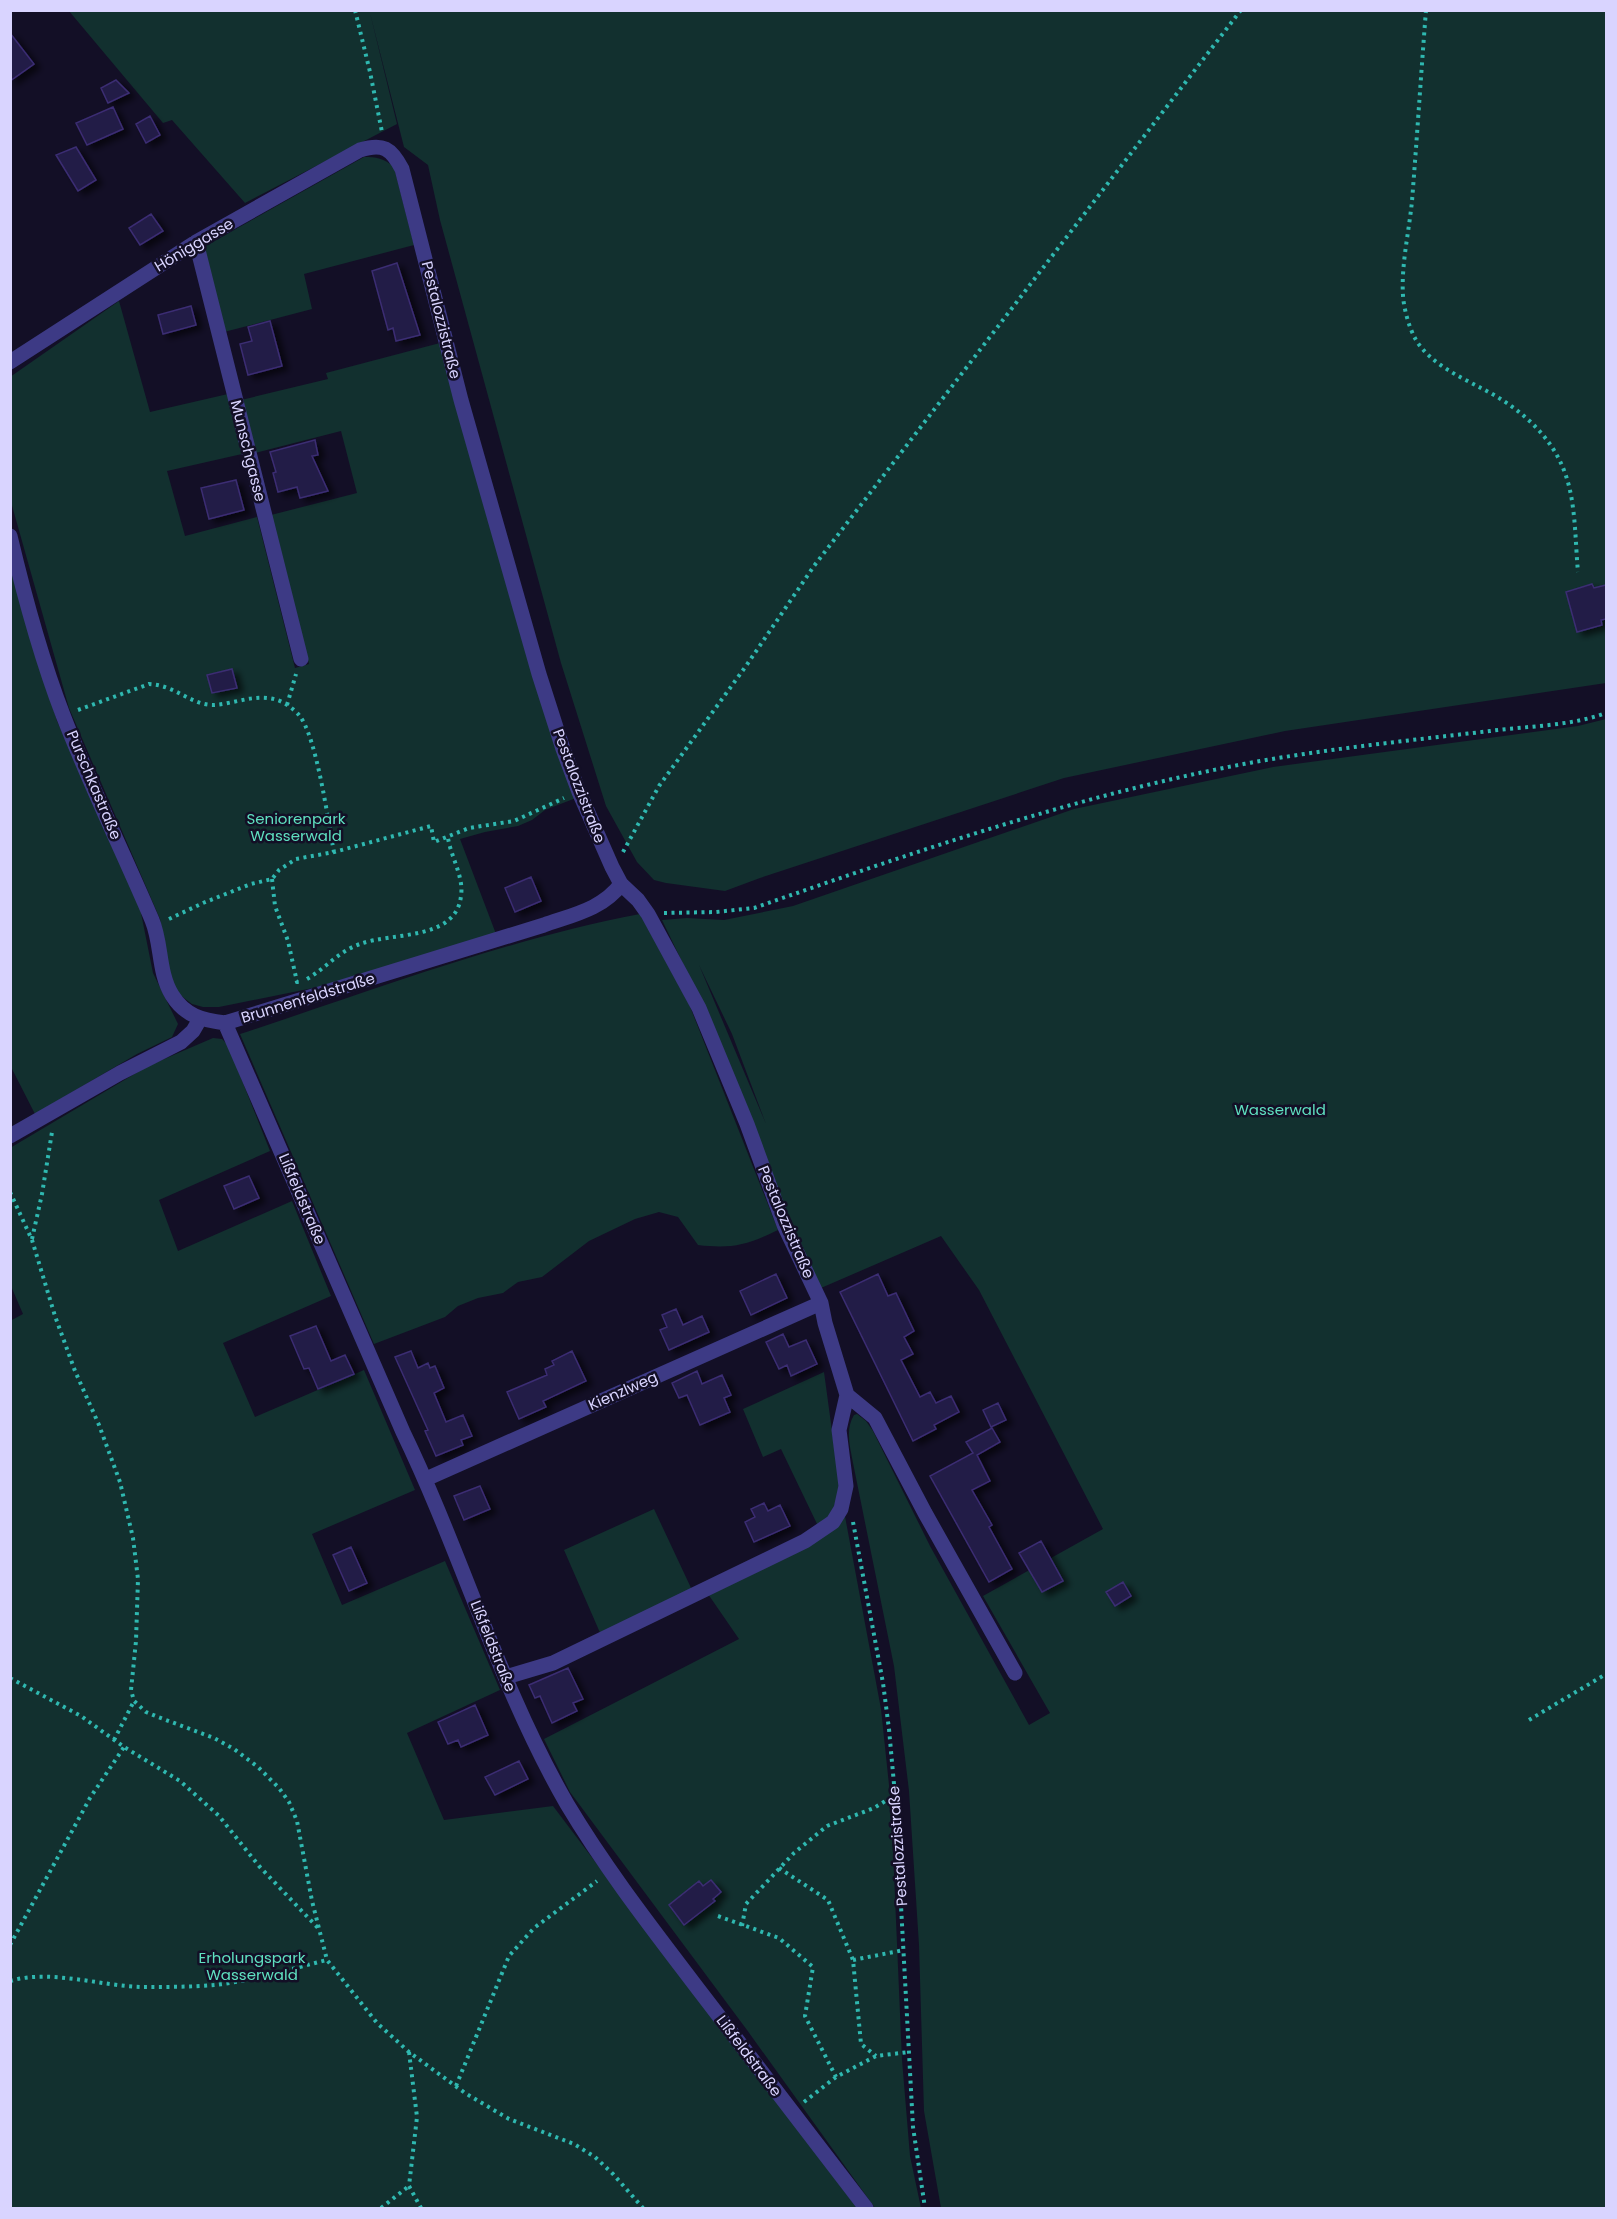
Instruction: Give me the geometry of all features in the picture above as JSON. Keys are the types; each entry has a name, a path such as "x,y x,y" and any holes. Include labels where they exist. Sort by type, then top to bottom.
{"street":[{"name":"Höniggasse","path":"10,362 196,242 360,150 371,147 385,148"},
{"name":"Pestalozzistraße","path":"385,148 396,157 402,169 461,400 539,674 579,792 621,884 638,900 648,914 699,1008 747,1124 784,1225 821,1303 847,1395 839,1430 846,1486 841,1509 833,1521 805,1541 611,1636 553,1663 506,1677"},
{"name":"Munschgasse","path":"196,242 301,659"},
{"name":"Purschkastraße","path":"10,536 31,615 63,715 154,925 165,980 186,1012 200,1020"},
{"name":"Brunnenfeldstraße","path":"200,1020 225,1023 563,918 592,908 613,895 621,884"},
{"path":"10,1136 181,1042 194,1031 200,1020"},
{"name":"Lißfeldstraße","path":"225,1023 403,1432 426,1479 506,1677 545,1762 567,1803 610,1872 866,2208"},
{"name":"Kienzlweg","path":"426,1479 821,1303"},
{"path":"847,1395 875,1418 925,1513 1015,1673"}],"path":[{"path":"355,10 385,148"},
{"path":"612,867 620,857 659,786 746,666 814,566 1241,10"},
{"path":"1426,10 1411,209 1404,270 1403,297 1408,318 1416,340 1434,359 1455,375 1484,389 1525,416 1550,442 1566,474 1573,510 1578,572"},
{"path":"287,705 301,659"},
{"path":"63,715 100,704 149,684 160,684 196,701 212,705 262,698 276,700 287,705 299,716 310,738 334,852"},
{"path":"648,914 716,912 754,908 1028,816 1085,800 1260,761 1415,739 1564,722 1606,713"},
{"path":"154,925 251,884 272,879 279,870 296,859 334,852 431,826 434,842 469,828 514,820 579,792"},
{"path":"272,879 275,906 288,940 297,982 309,978 342,951 392,936 420,934 437,928 451,918 458,909 462,895 447,838"},
{"path":"32,1240 48,1161 54,1110"},
{"path":"10,1192 32,1240 55,1316 120,1482 138,1579 136,1641 131,1690 134,1701 146,1712 158,1718 214,1738 234,1749 258,1767 279,1788 289,1802 297,1821 327,1960 377,2023 409,2052 456,2086 509,2119 574,2144 595,2157 643,2208"},
{"name":"Pestalozzistraße","path":"851,1515 883,1683 895,1795 913,2127 925,2208"},
{"path":"1529,1720 1606,1674"},
{"path":"10,1678 81,1716 124,1747 180,1781 219,1816 259,1866 319,1928"},
{"path":"114,1740 134,1701"},
{"path":"10,1945 90,1798 124,1747"},
{"path":"742,1926 746,1904 794,1853 827,1826 874,1808 895,1795"},
{"path":"779,1868 828,1900 854,1960 861,2044 876,2056"},
{"path":"456,2086 509,1956 534,1928 610,1872"},
{"path":"718,1916 779,1938 813,1967 805,2016 836,2078"},
{"path":"854,1960 904,1950"},
{"path":"10,1981 42,1977 141,1987 215,1985 327,1960"},
{"path":"409,2052 417,2116 409,2186 421,2208"},
{"path":"792,2111 836,2078 876,2056 909,2052"},
{"path":"381,2208 409,2186"}],"green space":[{"path":"69,11 1606,11 1606,683 1285,731 1064,778 725,891 654,880 637,862 606,806 561,663 440,220 428,165 404,147 370,13 397,124 245,203 172,120 163,123"},
{"path":"364,157 380,159 394,167 414,245 304,274 312,309 224,332 202,248"},
{"name":"Seniorenpark Wasserwald","path":"119,301 150,412 228,394 242,454 167,471 185,536 257,517 295,668 309,664 271,515 357,493 341,431 255,453 241,400 328,379 326,373 440,343 576,798 545,810 532,820 518,826 460,839 496,934 318,987 219,1007 192,1004 180,995 172,984 160,919 69,708 11,502 10,377"},
{"path":"10,566 57,721 140,908 153,973 178,1024 172,1037 137,1054 35,1114 10,1065"},
{"name":"Wasserwald","path":"1606,719 1606,2208 941,2208 924,2111 919,1945 909,1791 894,1666 850,1444 851,1421 857,1414 873,1431 930,1546 1029,1725 1050,1713 983,1596 1103,1529 979,1290 941,1236 821,1288 789,1226 687,972 662,920 687,918 724,920 793,906 1074,809 1273,767 1578,726","holes":["699,965 732,1034 766,1124"]},
{"path":"640,914 689,1004 778,1230 739,1245 698,1245 678,1217 659,1212 635,1219 589,1241 542,1277 518,1282 503,1293 478,1298 458,1306 445,1317 374,1344 240,1034 488,952"},
{"name":"Erholungspark Wasserwald","path":"213,1038 222,1039 228,1045 270,1151 159,1200 178,1251 292,1201 331,1296 223,1343 255,1417 364,1370 415,1490 312,1534 342,1605 445,1561 500,1690 407,1733 444,1820 553,1806 857,2208 11,2208 10,1321 23,1314 11,1286 10,1148 148,1066"},
{"path":"824,1372 840,1490 831,1515 818,1526 781,1449 763,1457 743,1409"},
{"path":"654,1509 692,1590 601,1635 564,1550"},
{"path":"844,1511 881,1709 891,1804 902,2060 910,2156 921,2208 875,2208 747,2030 570,1792 544,1739 739,1639 708,1594"}],"building":[{"path":"10,33 34,64 10,81"},
{"path":"116,80 129,93 108,103 101,88"},
{"path":"113,107 123,129 87,145 76,123"},
{"path":"150,116 160,135 146,143 136,124"},
{"path":"76,147 96,180 78,191 56,155"},
{"path":"151,214 163,231 140,245 129,228"},
{"path":"397,263 420,335 396,341 393,328 388,330 372,271"},
{"path":"191,306 196,325 163,334 158,315"},
{"path":"270,321 282,366 248,375 240,344 252,341 248,327"},
{"path":"315,440 318,455 312,456 328,491 300,498 297,487 278,492 273,473 276,472 270,452"},
{"path":"236,480 244,510 209,519 201,488"},
{"path":"1592,584 1594,588 1606,585 1606,619 1601,620 1602,625 1577,632 1566,592"},
{"path":"232,669 237,688 212,693 207,675"},
{"path":"531,877 541,901 515,912 505,888"},
{"path":"249,1176 259,1198 234,1209 224,1186"},
{"path":"776,1274 787,1298 751,1315 740,1291"},
{"path":"878,1274 888,1296 896,1293 914,1331 904,1337 913,1354 901,1360 920,1397 930,1392 936,1403 951,1396 959,1412 934,1425 936,1429 913,1441 840,1292"},
{"path":"676,1309 683,1325 702,1316 709,1332 669,1350 660,1330 667,1327 662,1315"},
{"path":"316,1326 331,1361 345,1355 354,1374 318,1389 309,1368 304,1369 290,1336"},
{"path":"783,1334 789,1347 806,1340 817,1364 791,1376 787,1365 779,1369 766,1342"},
{"path":"411,1351 418,1368 428,1363 430,1368 435,1366 444,1388 434,1393 446,1422 463,1415 472,1436 461,1440 463,1445 436,1456 425,1431 428,1430 395,1357"},
{"path":"572,1351 586,1381 543,1401 546,1407 519,1419 507,1392 547,1375 545,1369 554,1365 552,1361"},
{"path":"697,1371 702,1384 722,1375 731,1395 724,1398 730,1412 700,1425 687,1395 679,1398 672,1383"},
{"path":"998,1403 1006,1420 991,1427 983,1410"},
{"path":"992,1428 1000,1442 977,1455 990,1481 972,1490 992,1525 989,1527 1012,1569 989,1582 930,1476 973,1453 966,1442"},
{"path":"480,1486 490,1509 464,1520 454,1496"},
{"path":"764,1503 768,1511 780,1505 790,1526 754,1542 745,1522 755,1517 751,1509"},
{"path":"1041,1541 1063,1581 1042,1592 1019,1553"},
{"path":"351,1547 367,1583 349,1591 333,1555"},
{"path":"1123,1582 1131,1596 1115,1606 1106,1592"},
{"path":"568,1668 583,1699 573,1703 577,1711 552,1723 540,1696 535,1698 529,1685"},
{"path":"475,1705 488,1735 461,1747 458,1740 448,1744 438,1722"},
{"path":"519,1761 528,1779 495,1795 485,1777"},
{"path":"711,1880 721,1892 713,1899 715,1901 684,1925 669,1905 699,1881 703,1886"}]}
